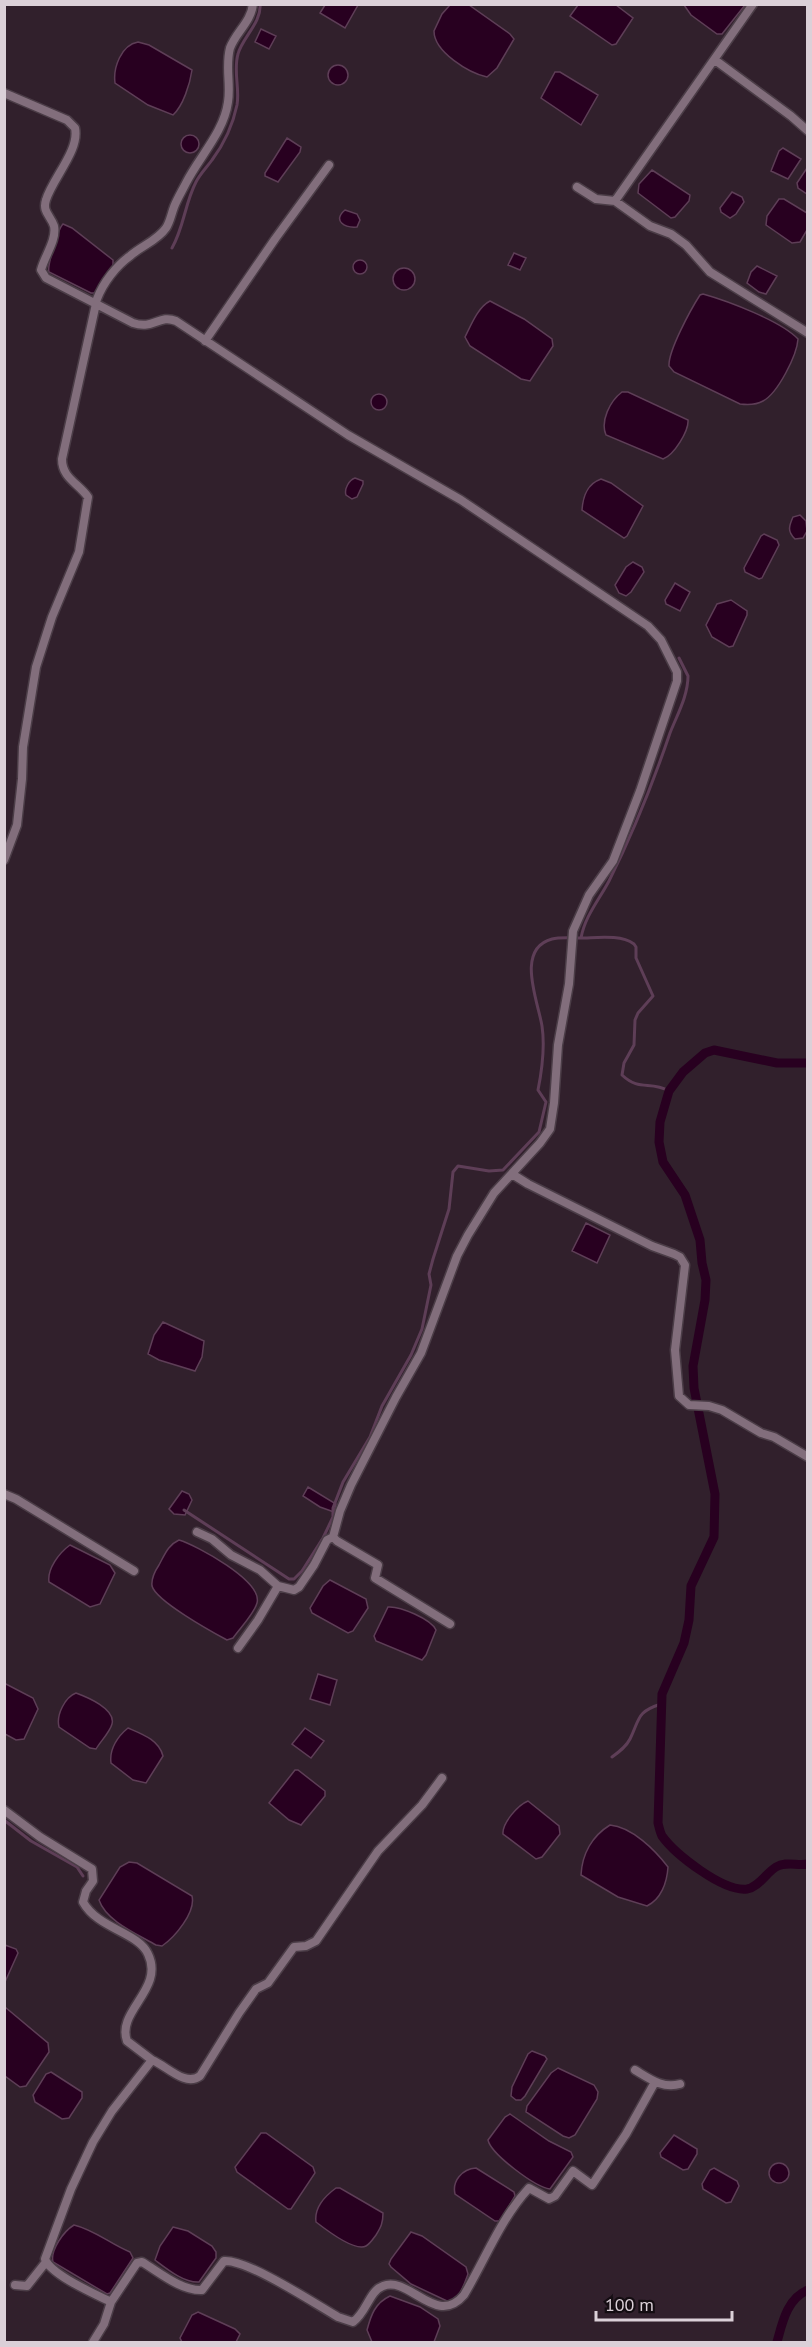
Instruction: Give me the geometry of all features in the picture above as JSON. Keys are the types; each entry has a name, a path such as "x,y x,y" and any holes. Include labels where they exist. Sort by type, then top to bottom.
{"street":[{"path":"4,860 17,825 23,747 36,667 52,617 73,570 82,541 88,496 65,474 62,459 96,304 100,291 114,271 128,256 164,230 187,181 216,133 228,104 227,70 231,47 236,35 248,21 253,4"},
{"path":"615,201 753,4"},
{"path":"715,60 791,116 807,131"},
{"path":"4,93 67,120 75,128 75,142 45,202 54,232 41,270 43,274 55,283 141,326 170,318 348,435 461,500 648,626 661,640 677,672 677,681 613,861 589,895 573,933 569,984 558,1045 553,1121 546,1136 494,1193 457,1256 421,1353 351,1485 340,1511 333,1537 327,1540 299,1587 294,1590 278,1586 260,1570 231,1555 212,1539 198,1532"},
{"path":"205,341 329,165"},
{"path":"577,187 596,199 615,201 650,226 670,234 686,245 710,272 807,333"},
{"path":"512,1174 521,1181 652,1246 674,1254 683,1261 685,1272 675,1350 679,1396 689,1405 709,1406 722,1410 807,1456"},
{"path":"4,1494 16,1498 134,1571"},
{"path":"333,1537 378,1565 375,1578 450,1624"},
{"path":"238,1648 278,1586"},
{"path":"4,1810 40,1837 92,1869 93,1881 86,1891 83,1902 87,1909 106,1926 140,1944 148,1952 150,1960 148,1987 127,2021 125,2037 152,2060 189,2080 195,2080 200,2076 256,1989 268,1983 294,1947 306,1946 316,1941 378,1851 422,1804 442,1778"},
{"path":"15,2285 27,2286 46,2262 47,2251 71,2188 93,2142 112,2111 152,2060"},
{"path":"635,2070 655,2082 670,2086 680,2084"},
{"path":"93,2343 104,2324 111,2302 137,2263 142,2262 185,2287 202,2290 224,2261 232,2260 338,2317 353,2322 362,2316 370,2297 381,2286 393,2284 424,2301 439,2305 448,2307 457,2304 500,2230 529,2188 549,2199 555,2196 573,2171 592,2185 626,2134 655,2082"},
{"path":"46,2262 57,2272 111,2302"}],"shaded area":[{"path":"358,4 345,28 320,13 325,5"},
{"path":"450,5 469,5 514,39 497,68 487,77 462,66 446,54 436,39 434,31 442,14"},
{"path":"578,5 616,5 633,18 616,44 612,45 570,16"},
{"path":"684,5 745,5 722,34 717,34 691,15"},
{"path":"261,29 276,36 269,49 255,42"},
{"path":"138,42 149,45 192,70 186,94 173,115 148,105 115,83 115,71 119,58 127,48"},
{"path":"338,65 345,68 348,75 345,82 338,85 331,82 328,75 331,68"},
{"path":"555,72 560,72 598,95 581,125 541,98"},
{"path":"186,135 194,135 199,140 197,151 186,153 181,148 181,140"},
{"path":"287,138 301,147 300,152 278,182 265,176 265,173"},
{"path":"783,148 801,159 788,179 771,171 779,151"},
{"path":"807,168 807,194 798,188 797,183"},
{"path":"652,170 690,195 689,201 675,217 671,218 638,193 639,184"},
{"path":"732,192 742,197 744,202 736,214 730,218 721,212 720,208"},
{"path":"779,199 784,199 807,213 807,230 800,242 792,243 766,225 767,216"},
{"path":"345,210 357,214 360,220 357,227 342,223 340,217"},
{"path":"63,224 72,228 113,260 113,268 95,293 49,272 53,248"},
{"path":"514,253 526,258 520,270 508,265"},
{"path":"357,260 363,260 367,267 363,274 357,274 353,270 353,264"},
{"path":"757,266 777,276 766,294 747,283 751,272"},
{"path":"404,268 412,271 415,279 412,287 404,290 396,287 393,279 396,271"},
{"path":"703,294 780,325 798,339 786,373 775,390 763,401 740,404 674,372 669,366 672,351 681,330 700,295"},
{"path":"490,301 524,319 552,339 553,346 530,381 521,379 470,346 465,337 478,312"},
{"path":"622,392 628,392 688,420 683,436 667,457 663,459 606,435 604,424 607,412"},
{"path":"379,394 385,396 387,402 385,408 379,410 373,408 371,402 373,396"},
{"path":"355,478 363,481 363,484 357,497 352,499 346,495 346,490"},
{"path":"601,479 611,483 643,506 624,538 582,510 587,491 592,484"},
{"path":"800,515 806,521 807,531 803,538 795,539 790,526 793,517"},
{"path":"764,534 777,540 779,545 762,578 759,579 745,572 744,568"},
{"path":"633,562 642,567 644,572 626,596 619,593 615,585 626,567"},
{"path":"675,583 690,592 680,611 666,604 665,600"},
{"path":"731,600 747,611 747,615 733,646 729,647 712,637 706,625 717,604"},
{"path":"586,1223 610,1235 597,1263 572,1251"},
{"path":"163,1322 204,1341 202,1357 195,1371 159,1360 148,1354 154,1335"},
{"path":"308,1487 336,1504 334,1512 320,1507 303,1496"},
{"path":"182,1491 189,1494 192,1500 185,1515 174,1514 169,1509"},
{"path":"179,1540 227,1565 250,1585 256,1594 255,1607 233,1638 227,1640 185,1616 163,1600 152,1586 154,1575 165,1554 172,1544"},
{"path":"70,1545 110,1565 115,1573 100,1604 90,1607 49,1582 50,1572 55,1562"},
{"path":"330,1580 366,1599 368,1608 353,1631 348,1633 312,1613 310,1608 323,1586"},
{"path":"388,1607 415,1614 436,1630 422,1660 376,1641 374,1636"},
{"path":"318,1674 337,1680 330,1705 310,1699"},
{"path":"4,1683 33,1698 38,1709 24,1739 16,1740 5,1734"},
{"path":"76,1693 100,1704 110,1713 112,1724 96,1749 90,1748 59,1727 62,1707 68,1698"},
{"path":"128,1728 154,1742 163,1756 146,1783 133,1780 111,1763 111,1753 115,1743"},
{"path":"305,1728 324,1741 311,1758 292,1744"},
{"path":"295,1770 325,1791 325,1796 301,1825 289,1820 269,1803"},
{"path":"528,1801 559,1826 560,1834 542,1857 536,1859 503,1834 511,1815"},
{"path":"610,1825 635,1835 650,1847 668,1867 662,1890 647,1906 618,1897 581,1875 583,1860 589,1846 598,1834"},
{"path":"129,1862 137,1863 192,1896 188,1916 173,1937 162,1946 156,1945 115,1921 99,1900 120,1867"},
{"path":"5,1945 16,1949 18,1953 5,1982"},
{"path":"5,2007 48,2043 49,2052 26,2086 20,2087 5,2076"},
{"path":"532,2051 547,2059 525,2096 521,2100 516,2100 511,2096 512,2087 528,2054"},
{"path":"558,2068 594,2085 598,2092 597,2099 575,2135 569,2138 526,2112 527,2106 551,2073"},
{"path":"51,2072 82,2092 82,2098 69,2118 62,2119 35,2102 33,2095 46,2074"},
{"path":"510,2114 549,2141 571,2152 573,2157 550,2189 534,2182 515,2169 491,2146 488,2140 505,2117"},
{"path":"261,2133 266,2133 313,2167 315,2173 291,2209 237,2172 235,2167"},
{"path":"674,2135 697,2149 697,2154 688,2169 683,2170 661,2157 660,2153"},
{"path":"779,2163 786,2166 789,2173 786,2180 779,2183 772,2180 769,2173 772,2166"},
{"path":"476,2168 514,2192 515,2196 500,2221 495,2221 455,2194 455,2185 462,2173"},
{"path":"714,2168 737,2181 739,2186 731,2202 726,2203 703,2189 702,2184 710,2170"},
{"path":"336,2188 340,2188 383,2213 379,2230 366,2246 355,2246 348,2243 316,2222 321,2202"},
{"path":"74,2225 89,2230 130,2252 133,2258 110,2293 107,2294 53,2262 59,2241"},
{"path":"173,2227 188,2231 212,2246 216,2252 216,2258 199,2282 182,2278 155,2260 160,2246"},
{"path":"411,2232 422,2236 466,2267 468,2274 455,2298 447,2301 411,2284 389,2264"},
{"path":"390,2296 420,2307 438,2319 440,2326 434,2342 372,2342 367,2330 370,2319 377,2306"},
{"path":"198,2312 235,2329 240,2334 236,2342 182,2342 180,2338 192,2315"}],"waterway":[{"path":"172,248 196,182 228,134 238,99 236,67 238,54 255,24 260,4"},
{"path":"581,938 589,915 609,881 650,789 684,698 688,676 679,658"},
{"path":"184,1510 289,1579 294,1579 302,1571 323,1538 333,1517 333,1508 343,1482 370,1437 382,1406 411,1355 422,1329 431,1285 429,1274 449,1209 453,1172 458,1166 489,1171 503,1170 539,1132 546,1102 538,1090 543,1058 543,1034 534,990 532,964 534,953 541,945 555,938 600,937 622,939 634,944 636,958 653,996 635,1020 634,1045 624,1063 622,1075 634,1083 656,1086 669,1091"},
{"path":"808,1063 777,1063 714,1050 705,1053 683,1072 669,1091 660,1122 659,1142 663,1162 685,1195 700,1240 706,1280 705,1300 693,1366 694,1388 715,1494 714,1537 691,1586 689,1620 684,1643 662,1694 658,1823 662,1836 668,1844 700,1870 725,1885 751,1888 780,1865 808,1864"},
{"path":"612,1757 628,1742 643,1713 661,1704"},
{"path":"4,1820 31,1841 77,1867 83,1876"},
{"path":"777,2342 790,2305 808,2290"}]}
